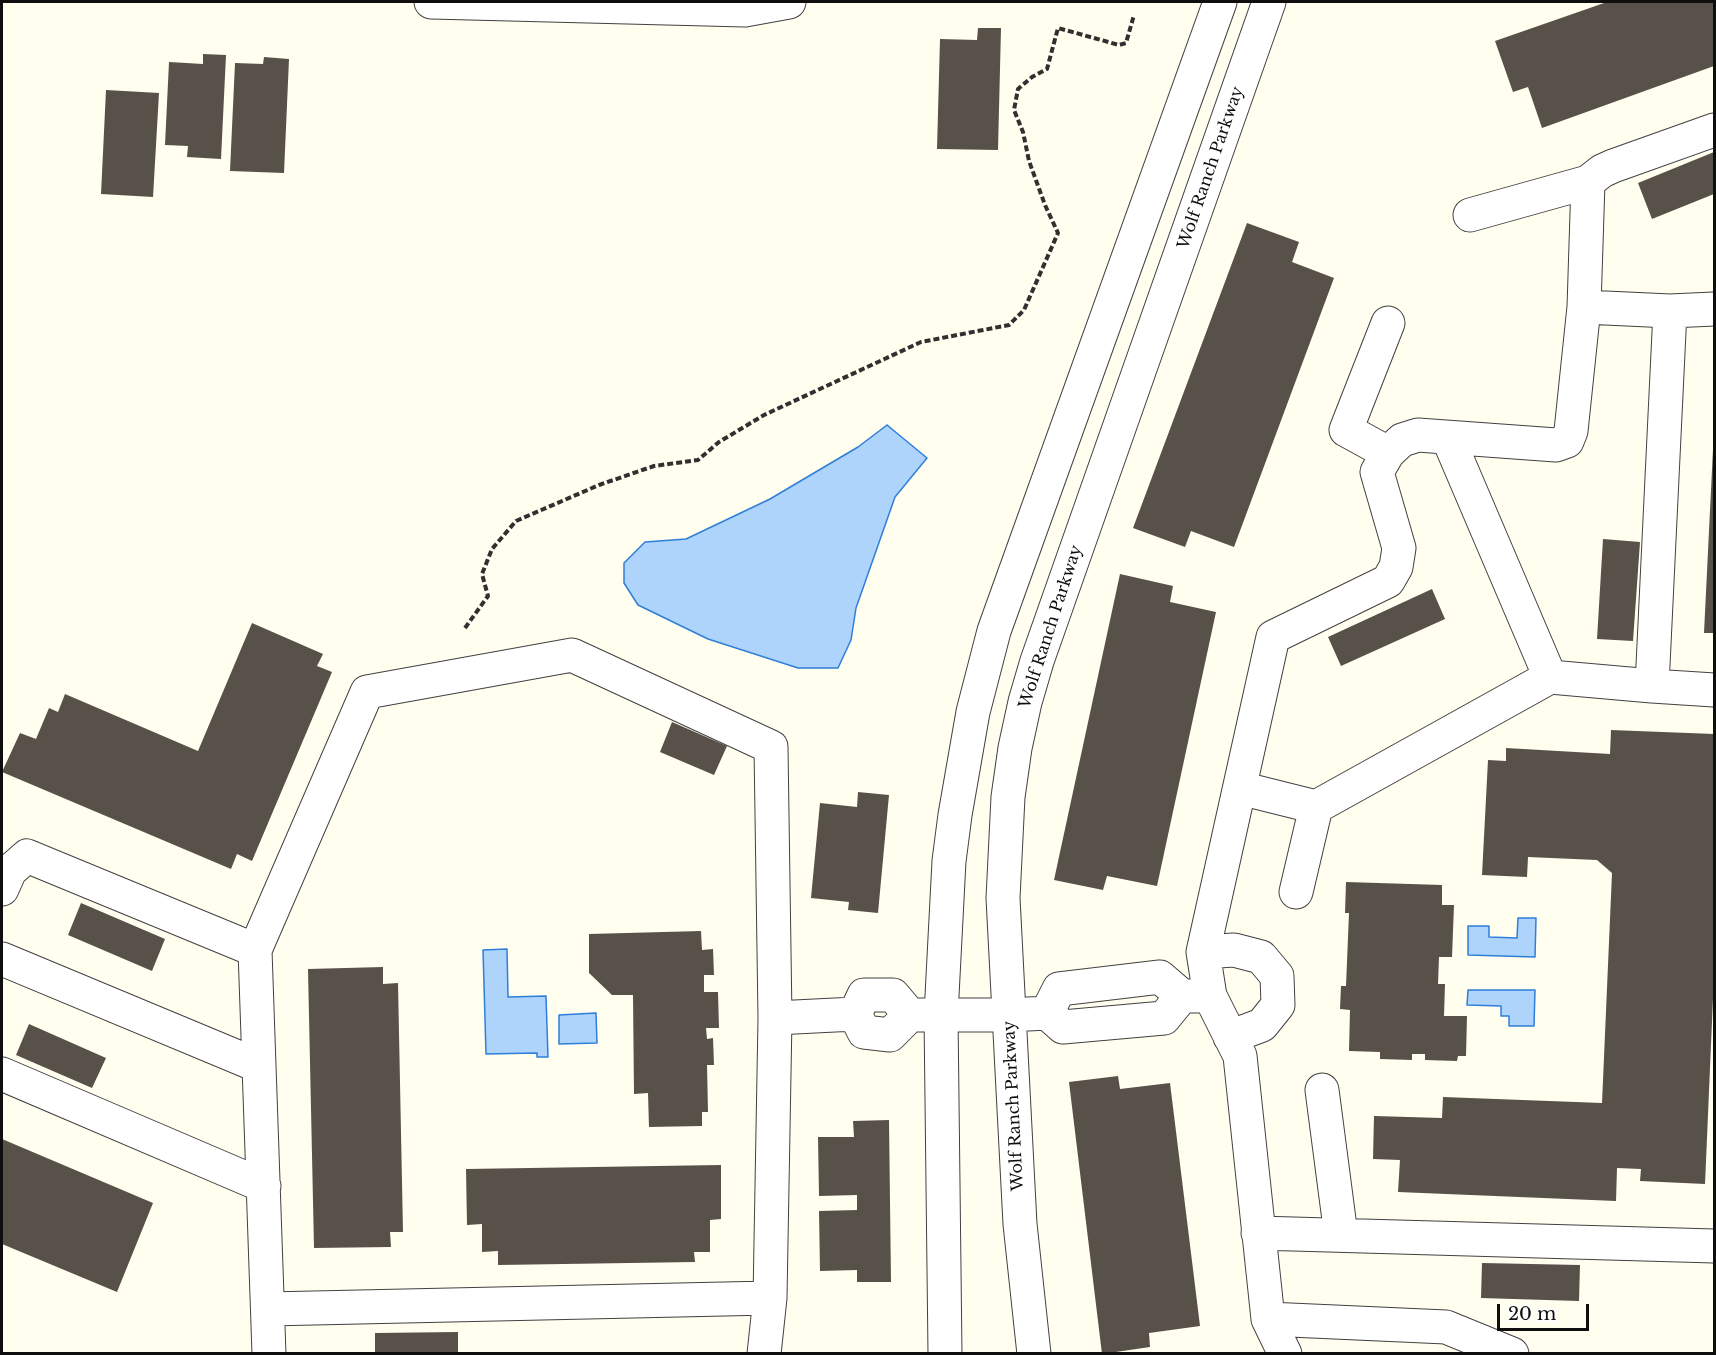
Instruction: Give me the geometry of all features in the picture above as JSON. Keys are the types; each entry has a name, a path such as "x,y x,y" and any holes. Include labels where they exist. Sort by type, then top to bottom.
{"street":[{"path":"431,2 745,10 789,2"},
{"path":"945,1353 925,1015 972,712 1010,587 1212,4 1266,12"},
{"name":"Wolf Ranch Parkway","path":"1034,1353 1020,1224 1003,898 1008,797 1015,748 1037,661 1266,12"},
{"path":"1470,215 1588,182 1613,166 1714,130"},
{"path":"1196,996 1203,952 1274,638 1388,581 1396,567 1399,548 1377,472 1388,453 1402,440 1418,435 1556,445 1567,441 1571,431 1584,307 1588,182"},
{"path":"1584,307 1670,311 1714,309"},
{"path":"1652,686 1670,311"},
{"path":"1388,323 1346,430 1388,453"},
{"path":"1448,438 1550,677"},
{"path":"270,1353 255,950 367,692 572,655 771,747 776,1018 770,1298 764,1353"},
{"path":"1240,788 1316,807 1550,677 1714,690"},
{"path":"1296,892 1316,807"},
{"path":"2,890 10,871 27,856 255,950"},
{"path":"1203,952 1234,950 1261,957 1277,976 1278,1005 1262,1025 1230,1037"},
{"path":"2,959 260,1066"},
{"path":"776,1018 855,1014 864,1032 890,1035 925,1015 1047,1013 1059,989 1160,977 1196,996 1230,1037 1240,1056 1268,1319 1285,1353"},
{"path":"2,1074 264,1186"},
{"path":"1322,1090 1341,1236"},
{"path":"1258,1233 1714,1246"},
{"path":"268,1309 770,1298"},
{"path":"1268,1319 1446,1327 1512,1353"}],"path":[{"path":"465,628 488,596 482,574 492,549 516,521 599,485 654,466 698,460 719,442 764,415 921,342 1008,325 1024,310 1058,233 1029,161 1023,132 1014,110 1018,88 1047,69 1058,28 1119,45 1126,43 1134,15"}],"water":[{"path":"887,425 927,458 895,497 856,608 851,640 838,668 798,668 708,639 638,605 624,583 624,563 645,542 686,539 770,499 858,447"},
{"path":"1518,918 1536,918 1535,957 1468,955 1468,926 1489,926 1489,937 1517,938"},
{"path":"507,949 508,997 546,996 548,1057 537,1057 537,1053 486,1054 483,950"},
{"path":"1468,990 1535,990 1534,1026 1509,1026 1509,1016 1501,1016 1501,1006 1467,1005"},
{"path":"596,1013 597,1043 559,1044 559,1015"}],"building":[{"path":"1607,2 1714,2 1714,66 1542,128 1528,87 1513,92 1495,41"},
{"path":"978,28 1001,28 998,150 937,149 940,39 977,40"},
{"path":"203,54 226,55 221,159 187,157 188,146 165,145 169,62 203,64"},
{"path":"264,57 289,59 284,173 230,171 235,63 263,64"},
{"path":"106,90 159,93 153,197 101,194"},
{"path":"1714,152 1714,194 1652,219 1638,183"},
{"path":"1247,223 1299,242 1292,262 1334,278 1234,547 1191,531 1185,547 1133,528"},
{"path":"1713,449 1714,633 1704,633"},
{"path":"1603,539 1640,542 1633,641 1597,639"},
{"path":"1120,574 1173,586 1170,602 1216,612 1157,886 1107,876 1103,890 1054,880"},
{"path":"1432,589 1445,619 1341,666 1328,637"},
{"path":"252,623 323,654 317,666 332,672 252,861 237,854 231,869 2,772 20,733 36,739 49,708 58,712 65,694 198,751"},
{"path":"672,722 727,746 714,775 660,752"},
{"path":"1611,730 1714,734 1714,975 1705,1184 1640,1181 1641,1169 1617,1168 1616,1201 1398,1192 1400,1160 1373,1159 1374,1116 1442,1118 1443,1097 1602,1103 1612,873 1597,860 1528,857 1527,877 1482,875 1488,760 1506,761 1506,748 1610,754"},
{"path":"858,792 889,795 878,913 848,910 849,902 811,898 820,803 857,807"},
{"path":"1346,882 1442,885 1442,905 1454,905 1452,957 1439,957 1438,984 1445,984 1444,1016 1467,1016 1466,1056 1458,1056 1457,1061 1425,1060 1425,1054 1412,1054 1412,1060 1380,1059 1380,1052 1349,1051 1350,1010 1340,1009 1341,986 1346,986 1349,913 1345,913"},
{"path":"81,903 165,939 152,971 68,935"},
{"path":"701,931 702,950 713,949 714,975 704,975 704,992 718,992 719,1028 706,1028 707,1039 713,1038 714,1065 707,1065 708,1112 702,1112 702,1126 649,1127 648,1093 634,1094 633,995 612,995 589,973 589,934"},
{"path":"383,967 383,984 398,983 403,1232 390,1232 391,1247 314,1248 308,969"},
{"path":"29,1024 106,1058 92,1088 16,1055"},
{"path":"1118,1076 1120,1089 1170,1083 1200,1326 1149,1333 1150,1347 1102,1354 1069,1082"},
{"path":"889,1120 891,1282 857,1282 857,1270 820,1271 819,1211 857,1210 857,1195 819,1196 818,1137 854,1137 853,1121"},
{"path":"2,1139 153,1203 117,1292 2,1244"},
{"path":"721,1165 721,1219 710,1220 710,1252 694,1252 695,1262 498,1265 498,1251 482,1252 482,1224 467,1225 466,1169"},
{"path":"1482,1263 1580,1265 1579,1301 1481,1298"},
{"path":"458,1332 458,1354 375,1354 375,1333"}]}
